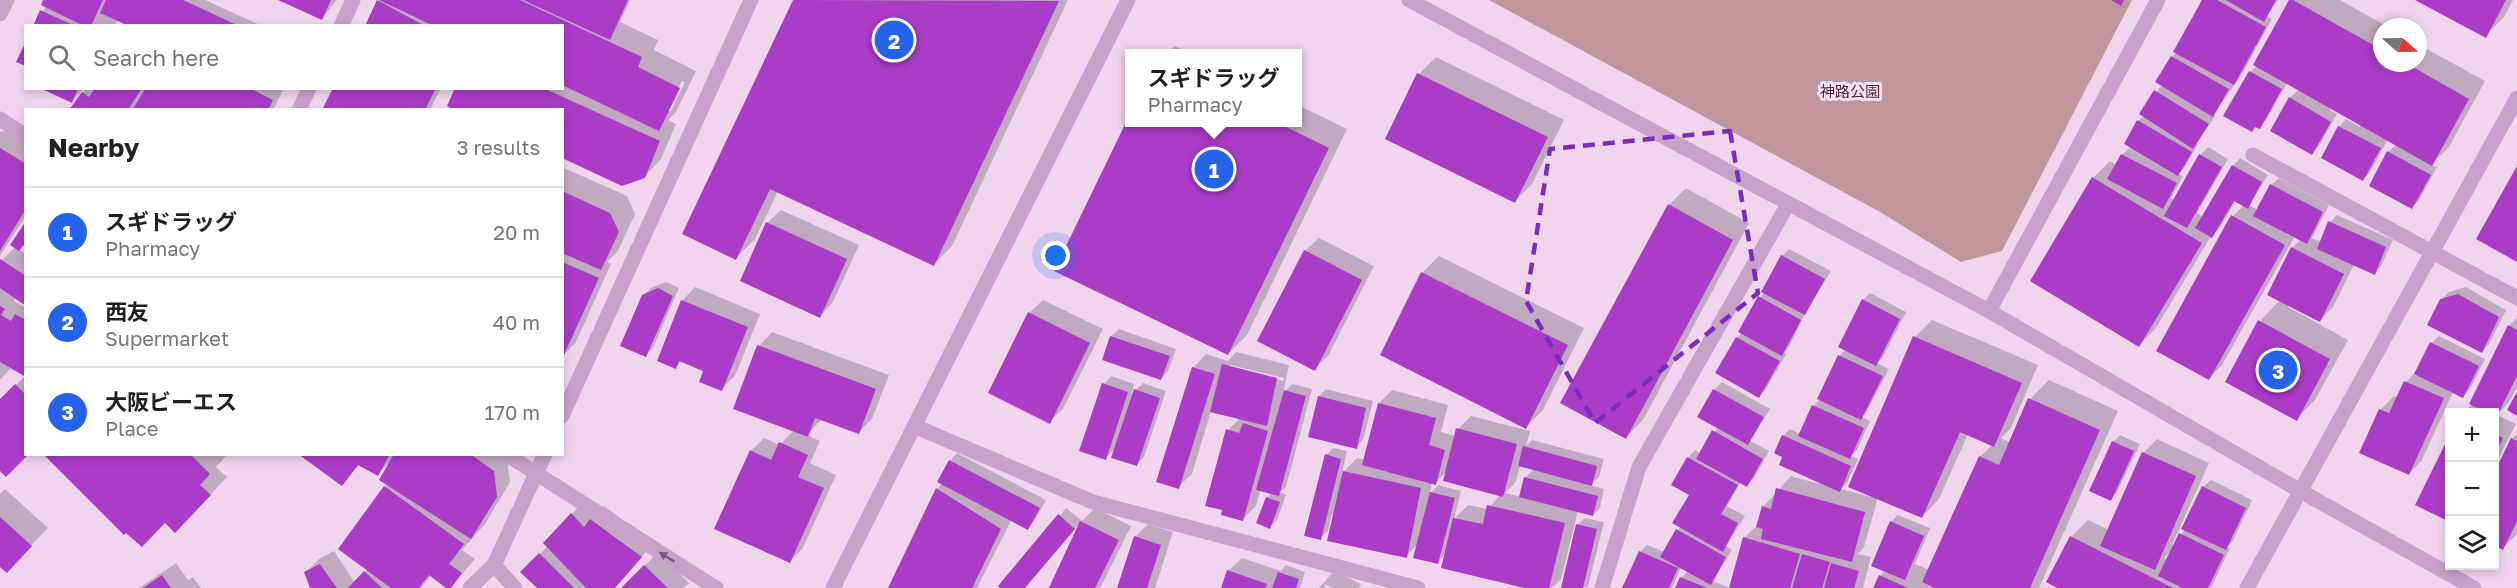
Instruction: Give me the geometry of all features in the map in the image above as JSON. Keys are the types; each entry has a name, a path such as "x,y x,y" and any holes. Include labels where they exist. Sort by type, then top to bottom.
{"street":[{"path":"0,14 7,0"},
{"path":"341,24 353,0"},
{"path":"564,412 751,0"},
{"path":"833,588 1128,0"},
{"path":"1409,0 1989,311 2302,492 2474,588"},
{"path":"1989,311 2158,0"},
{"path":"300,108 308,90"},
{"path":"2247,588 2302,492 2432,250 2517,98"},
{"path":"0,120 24,135"},
{"path":"2253,155 2517,298"},
{"path":"1602,588 1638,467 1788,204"},
{"path":"914,426 1093,502 1381,584 1418,588"},
{"path":"509,456 716,588"},
{"path":"470,588 494,565 544,456"},
{"path":"494,565 515,588"}],"highlighted area":[{"path":"1730,131 1758,293 1595,423 1526,301 1550,149"}],"green space":[{"name":"神路公園","path":"1489,0 2132,0 2002,251 1961,262 1880,212"}],"building":[{"path":"43,0 103,0 92,24 80,24 41,5"},
{"path":"106,0 183,0 235,24 125,24 100,13"},
{"path":"278,0 331,0 322,20"},
{"path":"377,0 421,24 366,24"},
{"path":"379,0 520,0 642,57 638,67 680,88 659,131 564,86 564,24 430,24"},
{"path":"523,0 628,0 610,40"},
{"path":"793,0 1059,1 934,266 770,189 736,260 682,234"},
{"path":"2111,0 2124,0 2121,6"},
{"path":"2202,0 2217,0 2266,27 2234,85 2173,52"},
{"path":"2226,0 2276,0 2264,22"},
{"path":"2289,0 2293,0 2373,45 2373,72 2422,72 2469,99 2432,166 2253,65"},
{"path":"2415,0 2506,0 2486,38"},
{"path":"40,10 71,24 34,24"},
{"path":"24,45 24,65 16,62"},
{"path":"2171,56 2229,89 2213,117 2155,82"},
{"path":"2249,71 2282,89 2260,129 2255,127 2252,132 2223,116"},
{"path":"1417,73 1548,137 1515,203 1385,139"},
{"path":"44,90 77,90 72,103"},
{"path":"94,90 141,90 129,108 70,108 82,92 89,97"},
{"path":"145,90 253,90 273,100 269,108 133,108"},
{"path":"332,90 435,90 426,108 323,108"},
{"path":"454,90 547,90 660,141 645,178 622,186 564,159 564,108 450,108 447,106"},
{"path":"2154,90 2209,124 2193,149 2139,114"},
{"path":"2289,97 2331,122 2312,155 2270,131"},
{"path":"2137,120 2192,152 2178,176 2124,144"},
{"path":"1125,124 1125,127 1286,127 1329,148 1228,355 1054,271"},
{"path":"2338,126 2381,148 2363,181 2321,158"},
{"path":"0,148 24,163 24,212 0,251"},
{"path":"2387,151 2431,175 2412,209 2369,186"},
{"path":"2121,154 2177,183 2163,209 2107,179"},
{"path":"2199,154 2222,167 2187,228 2164,216"},
{"path":"2232,165 2262,182 2248,209 2234,201 2212,238 2195,228"},
{"path":"2517,166 2517,262 2476,239"},
{"path":"2092,177 2202,243 2139,347 2030,281"},
{"path":"2270,184 2323,212 2307,244 2253,216"},
{"path":"564,192 610,213 619,232 601,270 564,254"},
{"path":"1668,204 1733,240 1626,439 1560,403"},
{"path":"2231,215 2285,245 2209,380 2156,351"},
{"path":"2328,221 2386,247 2375,275 2317,249"},
{"path":"766,222 847,259 820,318 740,281"},
{"path":"24,224 24,245 19,251 10,245"},
{"path":"2291,247 2344,274 2320,322 2267,295"},
{"path":"1304,250 1362,280 1315,371 1257,341"},
{"path":"1781,255 1825,279 1805,315 1761,292"},
{"path":"0,259 24,275 24,305 0,288"},
{"path":"564,263 599,278 564,355"},
{"path":"1421,272 1568,345 1526,429 1380,355"},
{"path":"658,288 673,296 646,357 620,346 642,295"},
{"path":"2458,294 2499,317 2482,353 2427,325 2440,299"},
{"path":"1758,296 1801,320 1782,356 1738,332"},
{"path":"1862,299 1900,319 1876,366 1838,347"},
{"path":"681,300 748,327 722,391 699,382 703,371 679,361 676,369 657,361"},
{"path":"0,306 5,309 1,315 11,321 15,314 24,319 24,376 0,362"},
{"path":"1028,312 1090,343 1050,424 988,393"},
{"path":"2258,320 2330,359 2297,421 2225,382"},
{"path":"2508,325 2517,330 2517,376 2499,412 2499,408 2478,408 2469,404"},
{"path":"1110,336 1170,356 1161,380 1102,360"},
{"path":"1913,336 2022,383 1994,447 1960,432 1922,518 1848,487"},
{"path":"1736,337 1780,361 1759,398 1715,373"},
{"path":"2430,342 2479,366 2463,398 2414,374"},
{"path":"757,345 876,389 859,434 815,418 808,437 733,409"},
{"path":"1838,355 1883,376 1861,420 1817,399"},
{"path":"1222,364 1277,378 1267,426 1210,412"},
{"path":"1192,367 1215,374 1179,489 1156,482"},
{"path":"2404,381 2444,398 2409,475 2359,453 2379,409 2389,413"},
{"path":"1102,383 1128,392 1106,460 1079,451"},
{"path":"15,384 24,393 24,456 27,456 6,477 0,471 0,399"},
{"path":"1134,389 1160,398 1137,466 1111,458"},
{"path":"1713,389 1764,417 1748,445 1697,417"},
{"path":"1284,390 1306,396 1279,496 1256,490"},
{"path":"2517,392 2517,416 2507,410"},
{"path":"1318,396 1366,408 1357,449 1308,437"},
{"path":"2028,398 2100,430 2030,588 1935,588 1922,582 1979,456 1999,465"},
{"path":"1378,403 1436,418 1429,445 1445,450 1436,485 1362,465"},
{"path":"1812,405 1864,428 1850,459 1798,436"},
{"path":"1243,423 1268,431 1243,521 1221,515 1222,510 1205,506 1226,429 1239,433"},
{"path":"1456,428 1517,444 1503,497 1443,481"},
{"path":"1712,430 1763,459 1747,487 1696,459"},
{"path":"1782,435 1851,466 1840,492 1779,465 1782,457 1774,453"},
{"path":"2511,438 2517,441 2517,521 2503,550 2499,548 2499,463"},
{"path":"2112,441 2134,451 2111,501 2089,491"},
{"path":"779,442 808,455 798,477 824,488 790,563 714,529 750,450 771,460"},
{"path":"2445,444 2445,520 2415,505"},
{"path":"1523,446 1597,466 1592,486 1518,466"},
{"path":"2142,452 2196,476 2155,570 2100,546"},
{"path":"1325,454 1341,459 1321,540 1304,536"},
{"path":"45,456 192,456 210,474 200,485 211,495 175,533 165,523 142,547 126,533 124,535"},
{"path":"301,456 389,456 378,476 358,465 342,486"},
{"path":"393,456 473,456 494,471 497,497 471,539 379,480"},
{"path":"1687,457 1738,485 1721,514 1738,523 1723,552 1672,523 1689,495 1671,485"},
{"path":"949,460 1040,508 1028,530 937,482"},
{"path":"1343,471 1421,488 1407,558 1327,541"},
{"path":"1524,477 1598,496 1593,516 1519,497"},
{"path":"384,486 464,544 449,564 462,573 451,588 446,588 429,575 419,588 391,588 338,549"},
{"path":"2202,486 2246,508 2226,550 2181,529"},
{"path":"936,488 1001,529 972,588 888,588"},
{"path":"1776,488 1865,512 1852,562 1761,539 1763,529 1756,527 1762,506 1771,509"},
{"path":"1430,492 1455,498 1438,564 1413,558"},
{"path":"1266,497 1280,502 1270,529 1256,523"},
{"path":"1487,505 1565,523 1549,588 1524,588 1441,568 1453,518 1483,524"},
{"path":"571,513 584,527 590,519 642,557 615,588 586,588 543,543"},
{"path":"1058,514 1075,529 1025,588 1000,588 998,586"},
{"path":"0,517 32,546 7,573 0,567"},
{"path":"1080,521 1119,540 1095,588 1049,588"},
{"path":"1890,521 1924,536 1905,580 1871,566"},
{"path":"1576,524 1597,529 1583,588 1561,588"},
{"path":"1676,529 1726,557 1711,585 1660,557"},
{"path":"2179,533 2224,555 2208,588 2183,588 2158,576"},
{"path":"1134,536 1161,545 1147,588 1117,588"},
{"path":"2070,536 2173,588 2057,588 2046,582"},
{"path":"1743,537 1800,554 1790,588 1729,588"},
{"path":"1639,551 1678,568 1669,588 1622,588"},
{"path":"539,553 574,588 537,588 520,572"},
{"path":"1802,554 1830,562 1822,588 1792,588"},
{"path":"1831,563 1859,571 1854,588 1824,588"},
{"path":"320,564 337,588 310,588 304,572"},
{"path":"644,565 668,588 621,588"},
{"path":"1227,570 1267,584 1265,588 1221,588"},
{"path":"364,571 382,588 348,588"},
{"path":"1278,572 1299,579 1296,588 1272,588"},
{"path":"162,575 171,588 143,588"},
{"path":"1879,575 1908,588 1873,588"},
{"path":"1680,577 1707,588 1675,588"}],"place":[{"name":"西友","path":"894,40"},
{"name":"スギドラッグ","path":"1214,169"},
{"name":"大阪ビーエス","path":"2278,370"}]}
